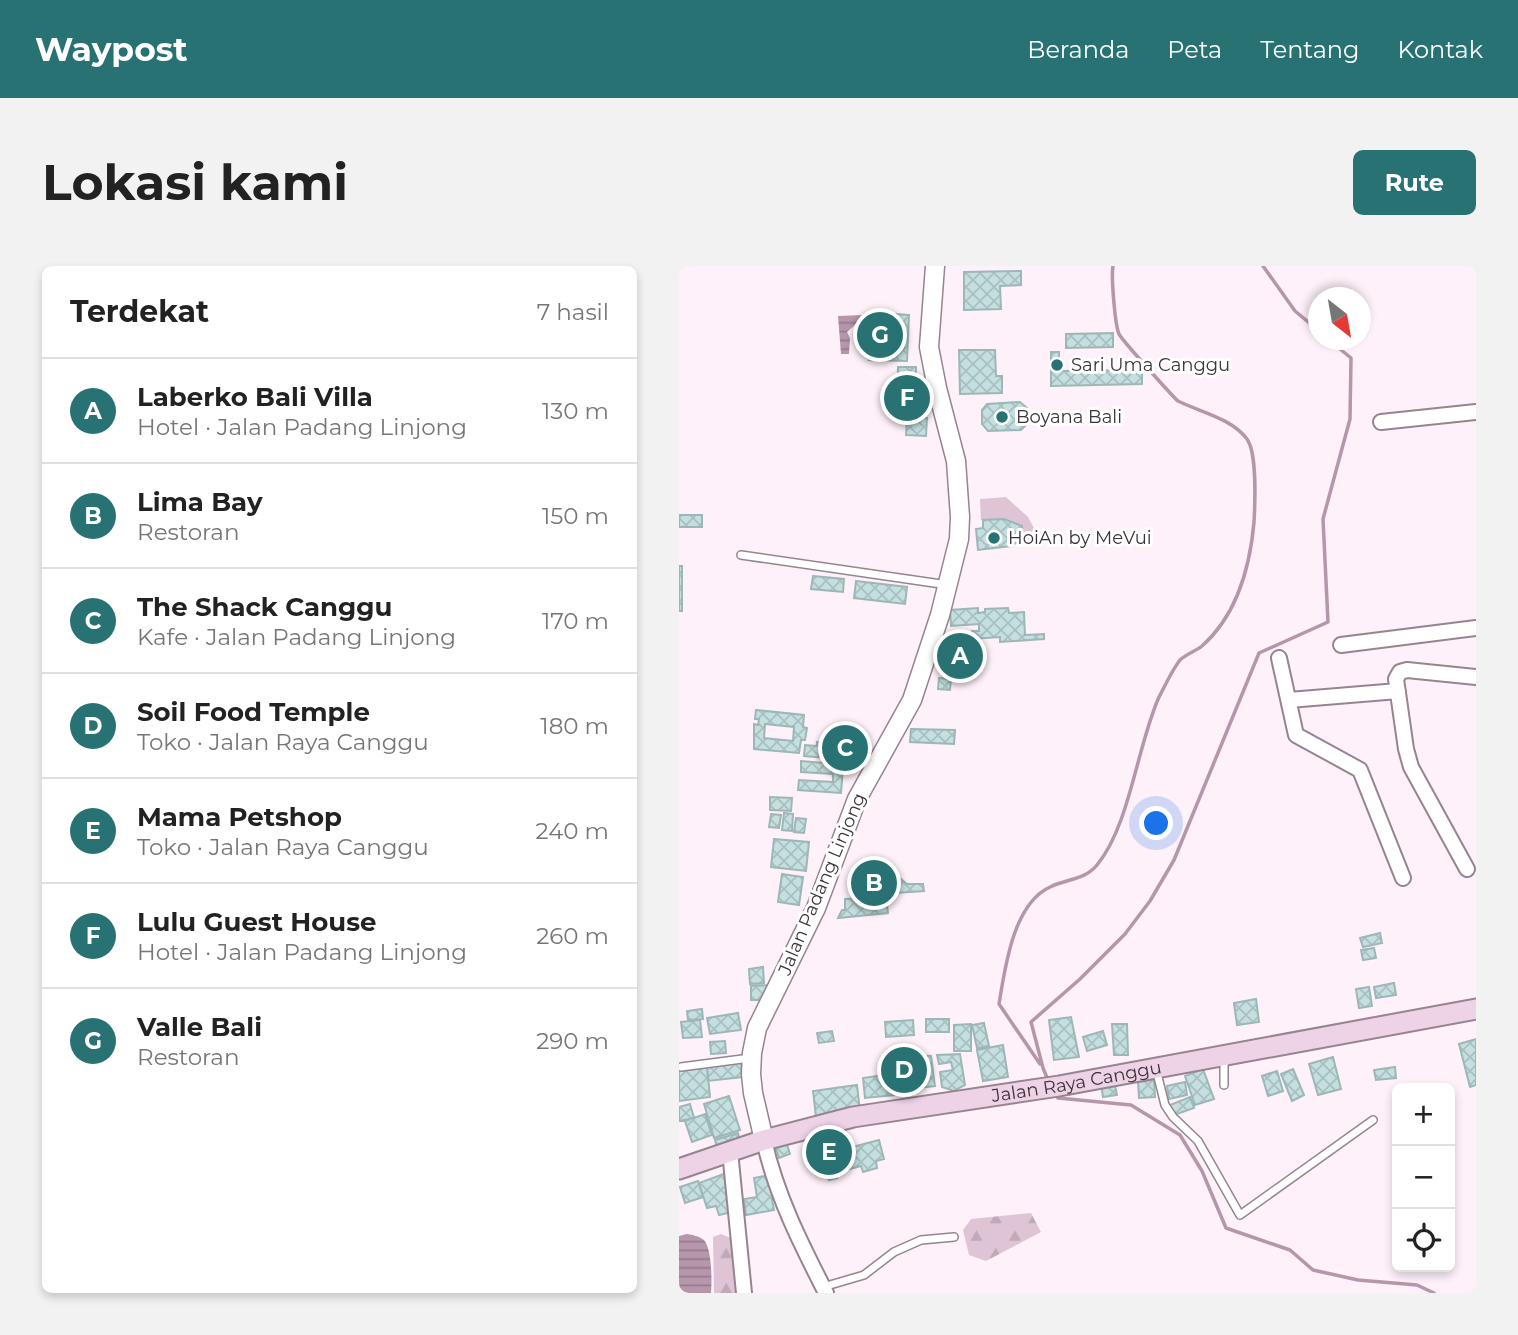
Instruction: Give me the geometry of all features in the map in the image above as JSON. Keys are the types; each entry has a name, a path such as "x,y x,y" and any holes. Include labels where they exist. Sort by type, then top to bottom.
{"main road":[{"name":"Jalan Raya Canggu","path":"679,1169 764,1140 853,1117 1059,1086 1476,1009"}],"street":[{"name":"Jalan Padang Linjong","path":"764,1140 753,1093 751,1058 757,1028 816,908 857,799 912,700 949,585 958,539 957,461 929,347 935,266"},
{"path":"1381,422 1476,412"},
{"path":"1341,645 1476,628"},
{"path":"1279,658 1296,735 1360,770 1403,878"},
{"path":"1467,869 1411,766 1396,679 1400,672 1407,670 1476,677"},
{"path":"1289,700 1398,691"},
{"path":"764,1140 789,1218 825,1290"},
{"path":"730,1151 744,1293"}],"lane":[{"path":"741,555 949,585"},
{"path":"1224,1057 1224,1085"},
{"path":"681,1068 751,1058"},
{"path":"1156,1069 1165,1105 1173,1117 1198,1141 1240,1215 1373,1120"},
{"path":"825,1290 864,1275 894,1252 921,1240 954,1237"}],"green space":[{"path":"1006,497 1028,517 1041,541 1025,545 1021,526 1004,519 981,520 980,499"},
{"path":"1031,1213 1041,1232 986,1261 969,1255 963,1230 971,1219"},
{"path":"721,1234 731,1238 738,1293 714,1293 713,1237"}],"shaded area":[{"path":"894,314 894,327 884,320 873,321 872,318 856,324 847,332 850,338 849,354 841,354 838,316"},
{"path":"687,1234 704,1240 707,1244 711,1265 711,1293 679,1293 679,1236"}],"building":[{"path":"1021,271 1021,285 1000,286 1001,309 964,310 964,272"},
{"path":"894,314 909,315 907,361 869,360 876,345 873,342 868,344 860,341 858,334 872,325 878,325 888,331 894,327"},
{"path":"1113,333 1113,347 1066,348 1066,334"},
{"path":"959,350 995,350 996,376 1002,376 1002,393 960,394"},
{"path":"1051,352 1059,352 1059,371 1142,370 1142,384 1051,386"},
{"path":"898,367 916,367 916,410 897,410"},
{"path":"1020,402 1027,408 1028,423 1021,430 988,431 982,424 982,410 987,404"},
{"path":"907,417 927,418 926,436 906,435"},
{"path":"679,515 702,515 702,527 679,527"},
{"path":"1004,519 1022,526 1024,542 978,550 976,529 983,528 983,520"},
{"path":"679,566 682,566 682,611 679,611"},
{"path":"813,576 844,579 843,592 811,589"},
{"path":"856,581 907,587 905,604 854,598"},
{"path":"978,608 978,613 985,612 985,609 1008,608 1009,613 1024,612 1025,635 1044,634 1044,639 1000,642 1000,637 972,639 972,631 979,631 979,624 951,626 950,610"},
{"path":"978,643 979,668 942,672 941,645"},
{"path":"939,678 951,679 950,690 938,689"},
{"path":"756,710 804,715 803,727 807,728 799,753 754,749 754,724 758,725 759,719 755,719","holes":["765,724 794,727 793,741 764,738"]},
{"path":"911,729 955,730 954,744 910,742"},
{"path":"840,730 854,731 851,760 804,756 805,745 817,746 817,742 838,743"},
{"path":"801,761 834,764 834,767 843,768 841,793 798,790 799,780 833,782 833,774 801,772"},
{"path":"770,797 792,798 791,811 770,810"},
{"path":"784,813 793,814 792,831 782,830"},
{"path":"771,814 781,815 779,828 769,827"},
{"path":"796,818 806,819 804,833 794,832"},
{"path":"774,839 809,842 806,871 771,867"},
{"path":"857,873 895,874 907,884 923,884 924,891 852,896"},
{"path":"782,874 803,877 799,905 778,902"},
{"path":"886,897 888,913 838,918 842,910 845,910 845,899"},
{"path":"1380,933 1382,943 1363,947 1360,938"},
{"path":"1374,948 1376,958 1363,960 1361,950"},
{"path":"763,967 764,983 750,984 749,969"},
{"path":"1394,983 1396,995 1376,998 1374,987"},
{"path":"771,985 764,1000 751,1000 751,986"},
{"path":"1369,987 1372,1006 1359,1008 1356,989"},
{"path":"1256,999 1259,1022 1237,1025 1234,1003"},
{"path":"702,1009 703,1019 688,1020 687,1011"},
{"path":"738,1013 741,1030 710,1034 707,1018"},
{"path":"1071,1017 1079,1057 1054,1060 1049,1020"},
{"path":"926,1019 949,1019 949,1032 926,1032"},
{"path":"700,1020 702,1037 683,1038 681,1022"},
{"path":"913,1020 914,1035 886,1037 885,1022"},
{"path":"984,1023 989,1046 977,1048 972,1025"},
{"path":"971,1024 971,1051 954,1051 954,1025"},
{"path":"1112,1024 1127,1024 1128,1055 1114,1055"},
{"path":"832,1031 834,1041 819,1043 817,1033"},
{"path":"1103,1031 1107,1045 1087,1051 1083,1037"},
{"path":"1476,1039 1476,1085 1470,1087 1459,1044"},
{"path":"725,1041 726,1053 711,1054 710,1042"},
{"path":"1003,1045 1008,1077 983,1081 977,1050"},
{"path":"960,1054 965,1085 954,1091 942,1087 940,1072 953,1070 951,1062 939,1064 937,1055"},
{"path":"912,1055 917,1088 896,1092 891,1058"},
{"path":"912,1055 931,1056 935,1086 917,1088"},
{"path":"1333,1057 1341,1089 1318,1095 1309,1064"},
{"path":"741,1062 742,1077 708,1081 707,1066"},
{"path":"707,1066 710,1097 679,1101 679,1069"},
{"path":"1395,1067 1396,1078 1376,1080 1374,1070"},
{"path":"1203,1069 1214,1099 1195,1105 1185,1076"},
{"path":"1293,1069 1304,1095 1292,1101 1281,1074"},
{"path":"1277,1071 1283,1091 1268,1096 1262,1076"},
{"path":"891,1074 894,1095 865,1098 863,1078"},
{"path":"1154,1080 1155,1097 1139,1098 1138,1082"},
{"path":"1114,1081 1117,1095 1103,1097 1101,1084"},
{"path":"1185,1082 1187,1095 1169,1099 1167,1086"},
{"path":"857,1085 860,1111 816,1117 813,1091"},
{"path":"729,1096 740,1130 714,1138 704,1104"},
{"path":"1190,1097 1194,1108 1174,1115 1170,1105"},
{"path":"690,1104 694,1118 679,1121 679,1107"},
{"path":"705,1114 712,1135 692,1142 685,1121"},
{"path":"738,1133 740,1141 717,1148 715,1140"},
{"path":"785,1138 790,1154 779,1158 774,1142"},
{"path":"879,1140 884,1159 876,1161 877,1168 863,1172 861,1166 846,1170 841,1150"},
{"path":"835,1141 841,1161 833,1163 837,1178 829,1180 819,1146"},
{"path":"726,1173 732,1212 719,1215 716,1206 707,1208 699,1183"},
{"path":"770,1175 775,1198 772,1199 774,1210 746,1215 744,1199 757,1197 754,1178"},
{"path":"698,1181 703,1197 685,1203 680,1187"}],"waterway":[{"path":"1040,1064 999,1004 1008,956 1019,922 1037,895 1050,887 1087,874 1097,865 1108,848 1118,829 1159,697 1180,660 1202,646 1214,634 1233,605 1245,573 1254,522 1254,467 1247,439 1224,421 1178,401 1122,338 1115,311 1113,266"},
{"path":"1263,266 1295,311 1308,322"},
{"path":"1048,1080 1031,1022 1125,934 1150,901 1174,860 1259,653 1328,622 1323,519 1350,419 1351,358 1341,350"},
{"path":"1055,1093 1058,1098 1131,1105 1180,1135 1202,1171 1226,1228 1290,1250 1313,1270 1358,1280 1417,1285 1434,1293"}],"place":[{"name":"Valle Bali","path":"880,335"},
{"name":"Sari Uma Canggu","path":"1057,365"},
{"name":"Lulu Guest House","path":"907,398"},
{"name":"Boyana Bali","path":"1002,417"},
{"name":"HoiAn by MeVui","path":"994,538"},
{"name":"Laberko Bali Villa","path":"960,656"},
{"name":"The Shack Canggu","path":"845,748"},
{"name":"Lima Bay","path":"874,883"},
{"name":"Soil Food Temple","path":"904,1070"},
{"name":"Mama Petshop","path":"829,1152"}]}
